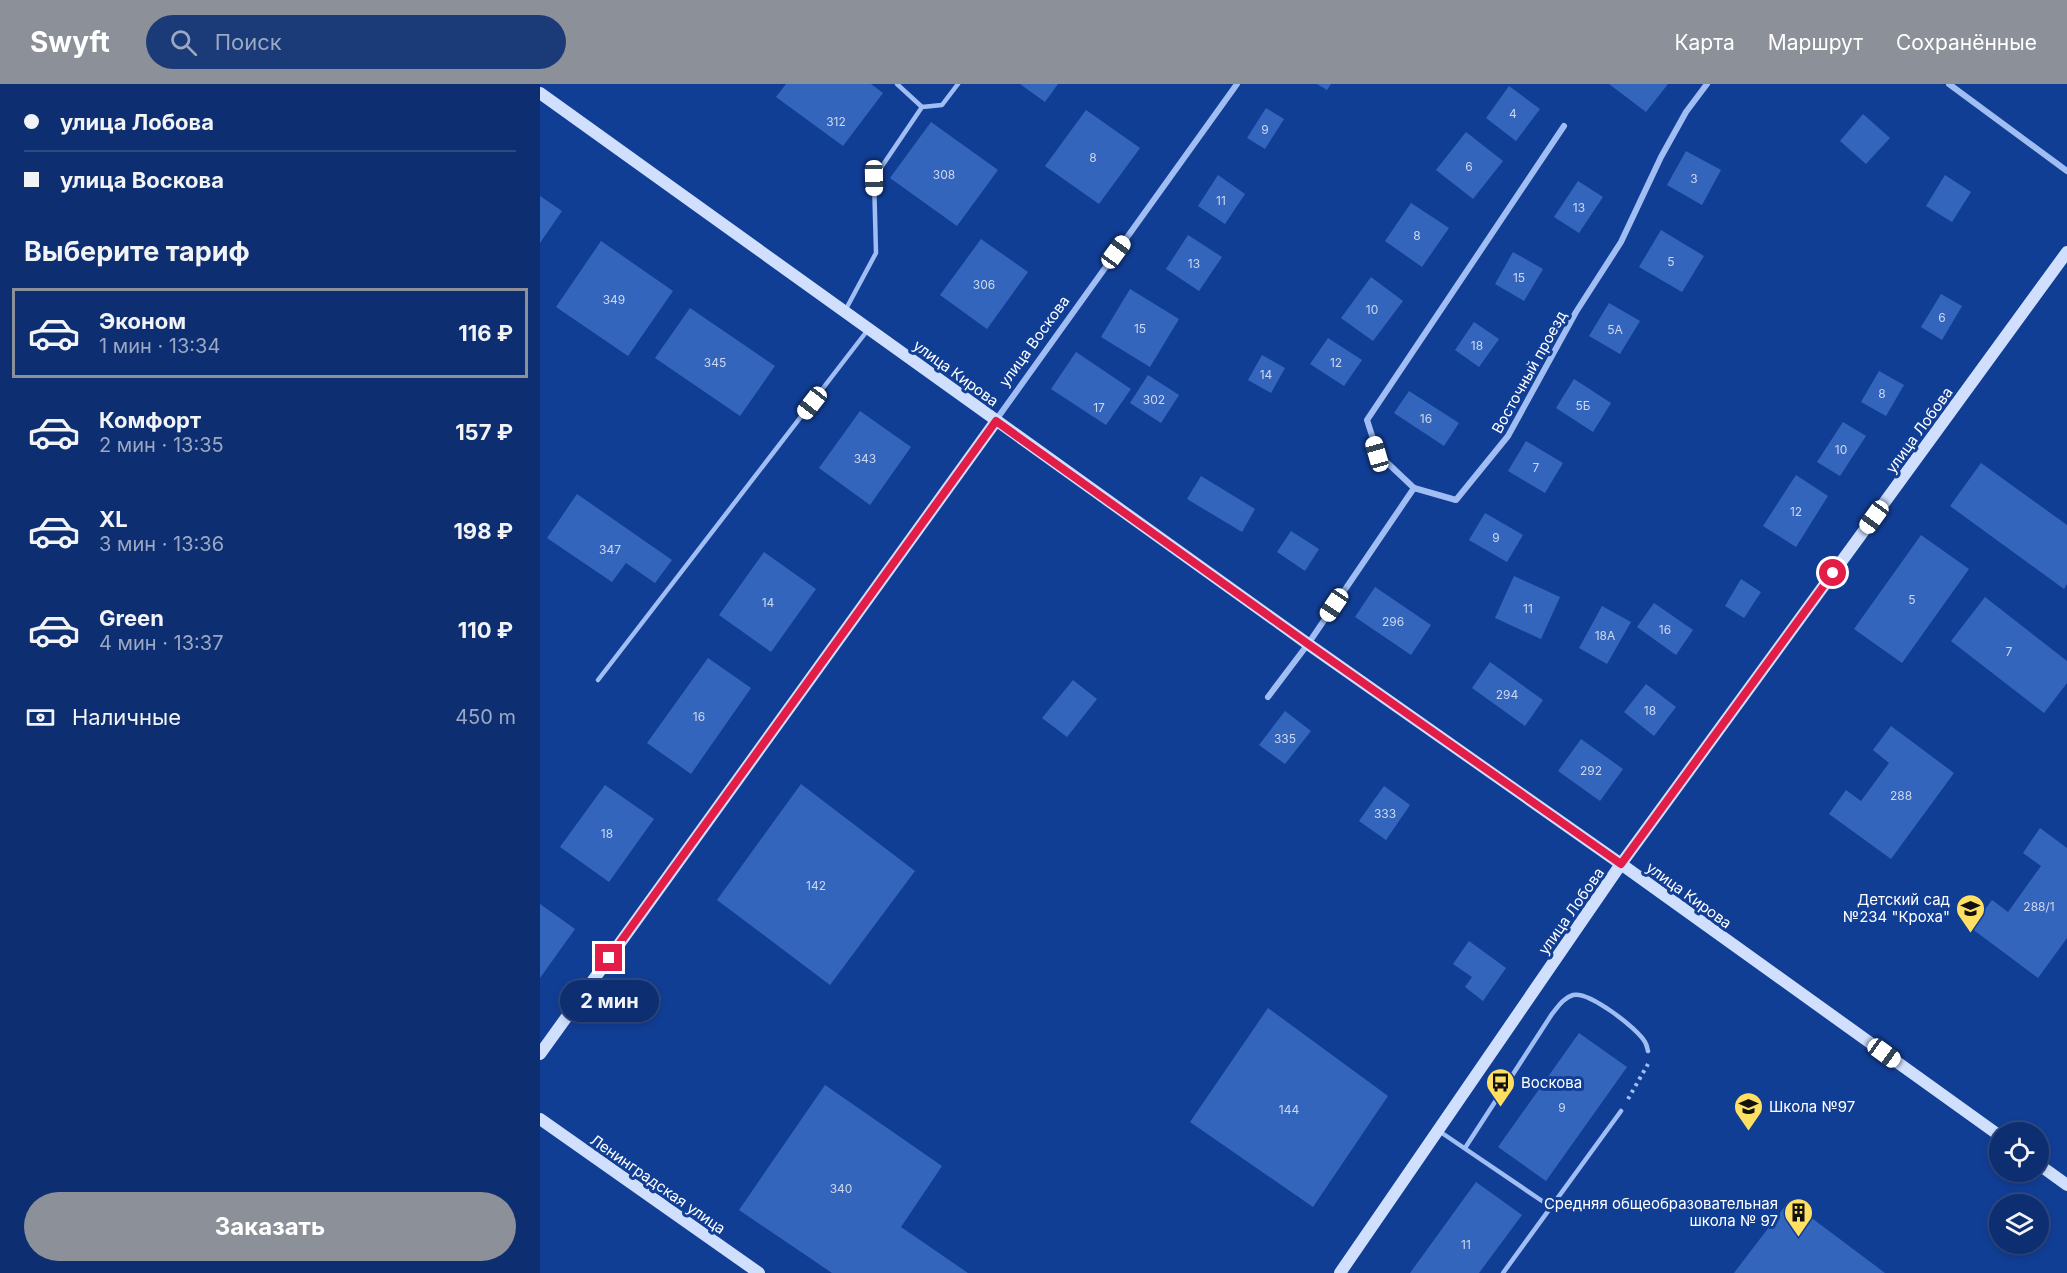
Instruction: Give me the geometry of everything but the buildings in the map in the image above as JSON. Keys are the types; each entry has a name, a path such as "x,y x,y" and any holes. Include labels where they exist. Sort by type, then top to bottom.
{"street":[{"name":"улица Воскова","path":"540,1054 1237,84"},
{"name":"Восточный проезд","path":"1414,488 1456,500 1508,436 1576,312 1621,242 1661,157 1686,112 1707,84"},
{"path":"1949,84 2067,171"},
{"name":"улица Кирова","path":"540,93 1308,644 1621,864 1989,1128"},
{"path":"1268,697 1308,644 1414,488 1377,454 1367,420 1564,126"},
{"name":"улица Лобова","path":"1340,1273 1621,864 2067,252"},
{"name":"Ленинградская улица","path":"540,1119 759,1273"},
{"path":"2049,1172 2067,1185"}],"lane":[{"path":"897,84 922,107 942,105 958,84"},
{"path":"844,312 876,253 874,178 922,107"},
{"path":"598,681 868,329"},
{"path":"1465,1148 1564,999 1574,995 1595,1000 1636,1032 1645,1042 1648,1051"},
{"path":"1503,1273 1621,1111"},
{"path":"1438,1130 1551,1207"}],"path":[{"path":"1621,1111 1646,1068 1648,1051"}],"place":[{"name":"Детский сад №234 \"Кроха\"","path":"1971,934"},
{"name":"Воскова","path":"1500,1108"},
{"name":"Школа №97","path":"1748,1132"},
{"name":"Средняя общеобразовательная школа № 97","path":"1799,1238"}],"route":[{"path":"609,958 996,421 1621,864 1833,573"}]}
